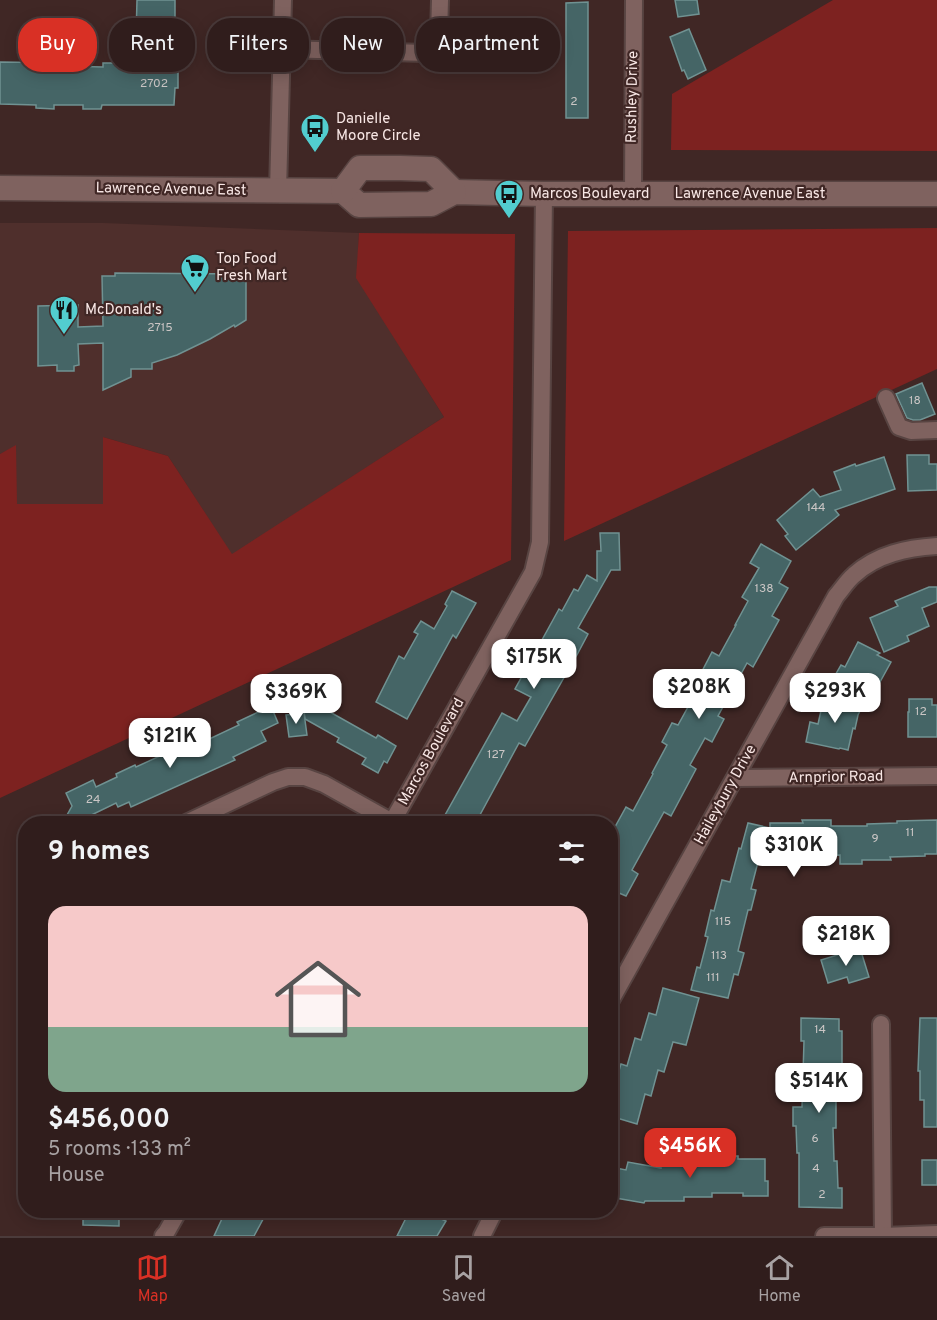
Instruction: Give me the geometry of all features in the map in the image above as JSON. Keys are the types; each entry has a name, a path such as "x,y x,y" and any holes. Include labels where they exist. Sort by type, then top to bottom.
{"main road":[{"path":"343,191 360,168 400,168 431,169 454,192"},
{"name":"Lawrence Avenue East","path":"0,188 343,191 359,205 432,204 454,192 937,194"}],"street":[{"path":"283,0 283,18"},
{"path":"309,50 426,53 440,35 440,0"},
{"name":"Rushley Drive","path":"633,194 634,0"},
{"path":"278,191 281,72"},
{"name":"Marcos Boulevard","path":"396,816 533,572 540,542 544,194"},
{"path":"886,398 899,427 912,430 937,430"},
{"name":"Haileybury Drive","path":"618,988 836,596 855,574 881,557 914,548 937,546"},
{"name":"Arnprior Road","path":"735,778 937,776"},
{"path":"201,816 288,777 305,777 324,784 380,816"},
{"path":"881,1024 884,1236"},
{"path":"163,1236 174,1218"},
{"path":"491,1218 482,1236 495,1236"},
{"path":"824,1236 937,1234"}],"shaded area":[{"path":"833,0 937,0 937,151 671,150 672,94"},
{"path":"0,223 103,223 359,233 357,278 444,417 232,555 168,456 103,437 103,504 16,504 16,446 0,454"},
{"path":"937,228 937,369 564,541 568,231"},
{"path":"359,233 515,234 511,560 0,798 0,454 16,445 17,504 103,504 103,437 168,456 232,554 444,417 356,278"}],"building":[{"path":"137,0 175,0 175,18 136,18"},
{"path":"675,0 697,0 699,14 678,17"},
{"path":"588,2 588,118 566,118 566,3"},
{"path":"689,29 706,70 688,79 684,70 682,71 670,37"},
{"path":"0,62 18,62 18,72 97,72 97,67 103,67 103,63 109,63 109,72 178,72 178,88 175,88 174,105 102,105 101,109 83,109 83,105 54,105 54,109 36,108 36,105 0,104"},
{"path":"115,273 246,274 246,320 177,355 152,363 152,369 131,369 131,377 103,390 103,343 78,344 79,365 74,366 74,371 57,371 57,365 38,366 38,306 78,305 78,327 103,326 102,276 115,276"},
{"path":"922,383 935,414 920,420 907,418 896,394"},
{"path":"907,455 929,455 929,464 937,464 937,490 908,491"},
{"path":"884,457 895,489 835,510 839,515 796,550 785,536 788,534 777,520 813,489 820,497 841,490 834,472"},
{"path":"600,533 619,533 620,570 611,570 578,628 588,634 525,746 519,743 479,816 444,816 502,713 517,721 531,697 515,689 559,609 562,611 574,589 578,591 587,575 597,581 597,551 601,551"},
{"path":"761,544 791,561 779,583 788,588 772,616 779,620 753,667 747,663 718,716 724,719 712,742 705,738 690,765 696,769 671,816 664,812 632,870 638,874 626,896 619,893 618,895 618,822 626,807 633,811 667,745 662,742 672,723 678,725 694,696 688,692 712,652 719,656 736,625 748,601 742,597 759,568 750,563"},
{"path":"929,587 937,587 937,602 922,608 929,626 907,636 909,641 884,652 870,618 898,606 895,601"},
{"path":"452,591 476,603 456,638 453,635 407,719 376,702 399,656 404,659 418,634 414,632 421,621 434,629 447,606 445,604"},
{"path":"858,642 880,653 877,655 891,662 880,682 877,680 866,700 833,679 841,665 845,667"},
{"path":"824,697 863,705 855,729 853,728 848,750 806,742 810,722 818,724"},
{"path":"320,698 321,707 376,738 378,735 396,746 387,763 384,761 378,773 362,764 366,758 337,742 339,738 305,719 303,701"},
{"path":"909,699 932,699 932,705 937,705 937,737 908,737"},
{"path":"271,706 278,723 261,731 266,741 233,757 235,760 131,807 129,802 118,807 116,803 89,816 66,816 72,806 66,793 93,780 96,787 117,777 116,774 201,737 203,742 239,725 237,722"},
{"path":"304,713 307,735 289,737 286,715"},
{"path":"802,820 831,820 831,826 867,826 867,824 897,823 897,821 937,820 937,854 890,857 891,860 862,860 862,864 840,864 840,855 759,858 751,889 756,890 751,910 748,910 738,951 744,953 738,975 734,974 728,998 691,990 697,967 700,968 708,937 705,936 711,910 714,911 722,880 730,882 748,823 770,828 770,823 803,823"},
{"path":"860,948 869,977 849,983 847,977 828,983 821,960"},
{"path":"663,988 699,998 686,1045 673,1042 664,1072 658,1070 651,1096 645,1094 637,1124 618,1118 618,1074 621,1064 627,1066 635,1038 641,1040 649,1013 656,1015"},
{"path":"801,1018 839,1019 839,1031 842,1031 842,1072 840,1072 839,1100 836,1100 836,1128 833,1128 834,1161 837,1161 838,1188 842,1188 842,1208 799,1207 799,1153 797,1153 796,1126 793,1126 793,1107 802,1107 804,1041 801,1041"},
{"path":"920,1018 937,1018 937,1127 924,1127 924,1100 920,1100 920,1071 918,1071"},
{"path":"730,1147 731,1156 738,1156 738,1159 765,1159 768,1196 712,1193 712,1197 684,1197 684,1201 645,1201 644,1203 618,1198 618,1168 626,1170 628,1162 661,1168 661,1164 688,1163 688,1160 717,1160 717,1148"},
{"path":"922,1160 937,1160 937,1185 922,1185"},
{"path":"83,1218 119,1218 119,1226 83,1225"},
{"path":"222,1218 264,1218 254,1236 214,1236"},
{"path":"406,1218 439,1218 446,1221 437,1236 397,1236"}],"place":[{"name":"Danielle Moore Circle","path":"315,154"},
{"name":"Marcos Boulevard","path":"509,220"},
{"name":"Top Food Fresh Mart","path":"195,294"},
{"name":"McDonald's","path":"64,336"}]}
